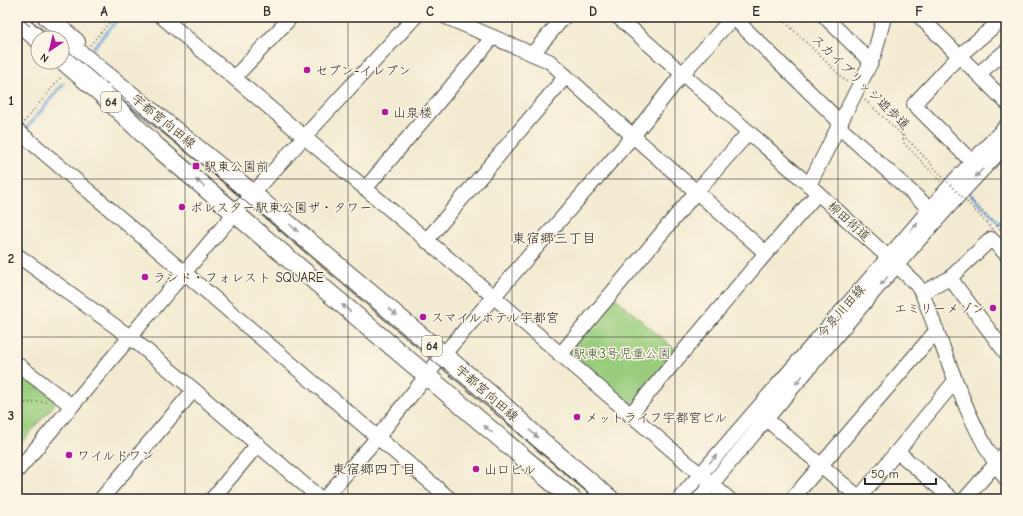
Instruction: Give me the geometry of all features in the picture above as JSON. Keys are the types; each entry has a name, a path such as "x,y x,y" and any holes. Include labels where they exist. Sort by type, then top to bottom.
{"main road":[{"name":"宇都宮向田線","path":"36,17 52,30"},
{"path":"47,17 128,87 132,91 132,96"},
{"path":"17,21 30,32"},
{"path":"17,33 30,44"},
{"name":"宇都宮向田線","path":"70,45 250,191 610,499"},
{"name":"宇都宮向田線","path":"70,67 103,95 157,147 572,499"},
{"path":"57,70 157,147"}],"street":[{"path":"234,78 291,17"},
{"path":"17,471 69,404 232,211 403,17"},
{"path":"301,134 415,17"},
{"path":"446,17 549,60 766,253"},
{"path":"533,54 564,17"},
{"name":"柳田街道","path":"618,17 814,189 916,284 922,293 955,381 984,445 1006,479"},
{"path":"17,255 127,335 323,499 377,438 443,355 633,136 683,73 733,17 840,125 930,209"},
{"path":"825,17 871,62"},
{"path":"630,415 766,253 814,189 840,125 871,62 884,17"},
{"path":"920,17 1006,102"},
{"path":"972,162 914,104 959,56 1005,17"},
{"path":"168,19 234,78 494,297 729,499"},
{"path":"365,189 493,37"},
{"path":"978,74 1006,51"},
{"path":"426,241 566,76"},
{"name":"今泉川田線","path":"893,261 930,209 1006,126"},
{"path":"17,131 377,438 434,494 450,499"},
{"path":"560,355 696,192 749,132"},
{"name":"今泉川田線","path":"679,499 700,474 761,414 893,261 1006,145"},
{"path":"922,293 950,278 991,239 1006,254"},
{"path":"950,278 1006,353"},
{"path":"792,499 937,330"},
{"path":"17,364 69,404"},
{"path":"761,414 859,498 955,381"},
{"path":"101,499 194,390"},
{"path":"17,461 69,404"},
{"name":"今泉川田線","path":"700,499 761,414"},
{"path":"212,499 258,444"},
{"path":"898,452 952,499"},
{"path":"965,499 1006,452"}],"path":[{"path":"89,46 114,17"},
{"name":"スカイブリッジ遊歩道","path":"780,17 912,144 995,232"},
{"path":"17,131 57,70"},
{"path":"902,135 904,143 940,181"},
{"path":"970,199 999,228 1000,233"},
{"path":"997,226 1006,216"},
{"path":"17,403 47,402"}],"green space":[{"name":"駅東3号児童公園","path":"614,297 677,351 629,407 567,354"},
{"path":"17,371 53,398 54,405 17,448"}],"waterway":[{"path":"94,47 120,17"},
{"path":"25,130 63,84"},
{"path":"967,191 1006,230"}],"tram line":[{"path":"19,17 30,26"},
{"path":"27,17 42,30"},
{"path":"70,53 596,499"}],"place":[{"name":"セブン-イレブン","path":"307,70"},
{"name":"山泉楼","path":"385,112"},
{"name":"駅東公園前","path":"196,166"},
{"name":"ポレスター駅東公園ザ・タワー","path":"182,207"},
{"name":"ランド・フォレスト SQUARE","path":"145,277"},
{"name":"エミリーメゾン","path":"993,308"},
{"name":"スマイルホテル宇都宮","path":"423,317"},
{"name":"メットライフ宇都宮ビル","path":"577,417"},
{"name":"ワイルドワン","path":"69,455"},
{"name":"山口ビル","path":"476,469"}],"district":[{"name":"東宿郷三丁目","path":"554,238"},
{"name":"東宿郷四丁目","path":"374,469"}]}
